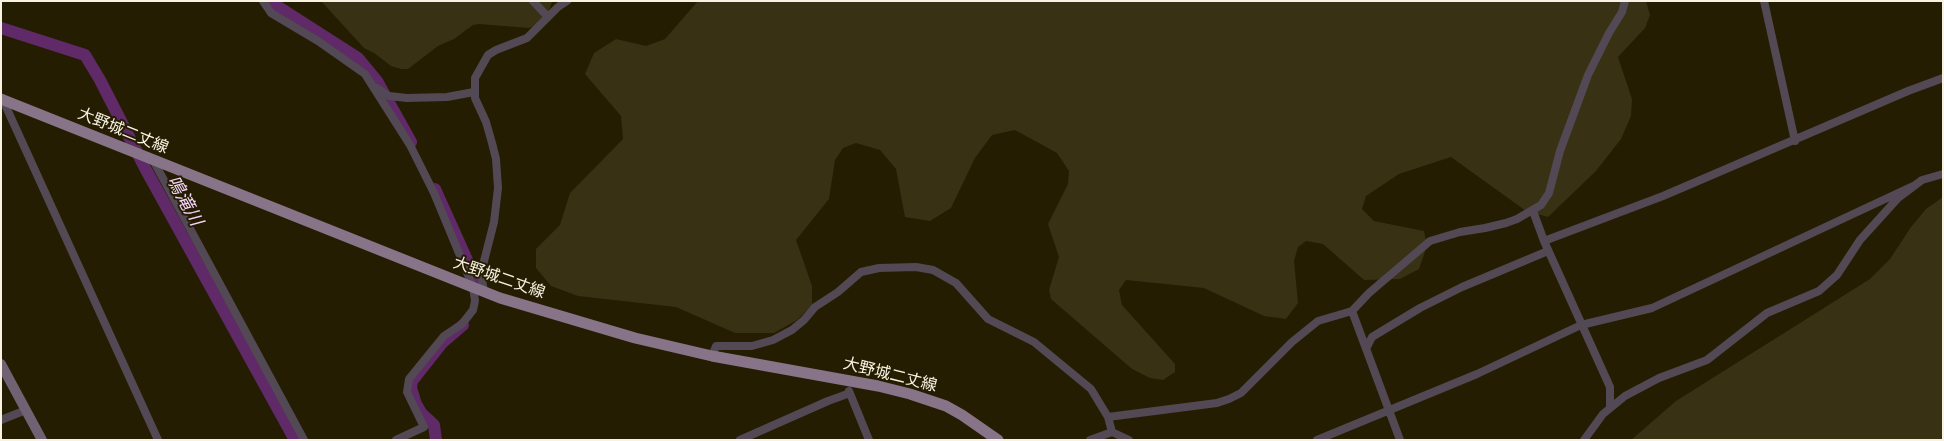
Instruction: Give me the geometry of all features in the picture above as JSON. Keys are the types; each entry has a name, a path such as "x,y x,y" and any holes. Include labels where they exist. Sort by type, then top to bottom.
{"main road":[{"name":"大野城二丈線","path":"2,98 500,298 634,338 712,356 847,380 910,394 946,406 998,440"},
{"path":"1,364 42,440"}],"street":[{"path":"263,1 271,13 366,74 410,145 434,193 473,287 475,301 472,310 462,324 444,336 409,379 407,392 424,427 396,440"},
{"path":"533,1 548,17"},
{"path":"484,292 482,279 483,265 494,222 498,188 496,159 486,122 474,92 475,78 488,55 527,38 567,1"},
{"path":"1108,417 1193,407 1229,399 1241,393 1292,342 1318,321 1352,311 1430,241 1506,222 1533,211 1541,205 1549,192 1563,143 1588,75 1608,33 1622,12 1625,1"},
{"path":"1764,1 1795,140"},
{"path":"1544,241 1663,196 1908,91 1943,78"},
{"path":"374,86 389,96 407,98 447,97 474,92"},
{"path":"2,98 158,440"},
{"path":"153,160 304,440"},
{"path":"1584,440 1610,407 1625,396 1659,378 1708,360 1767,313 1819,291 1837,275 1860,240 1898,198 1922,180 1943,174"},
{"path":"1318,440 1477,374 1582,325 1652,308 1913,186"},
{"path":"1533,211 1548,251 1610,387 1610,407"},
{"path":"1367,347 1372,336 1420,308 1462,287 1548,251"},
{"path":"712,356 716,346 752,346 773,340 792,330 815,307 838,292 861,272 879,268 916,267 933,270 956,283 988,319 1034,342 1092,389 1108,417 1112,432"},
{"path":"1352,311 1367,347 1388,411 1400,440"},
{"path":"847,380 850,393 869,440"},
{"path":"740,440 850,393"},
{"path":"1,420 26,410"},
{"path":"1090,440 1112,432 1129,440"}],"shaded area":[{"path":"321,1 552,1 548,15 538,25 529,28 473,25 454,39 438,46 408,69 401,69 391,66 364,48"},
{"path":"698,1 1646,1 1650,15 1645,28 1618,57 1632,99 1631,116 1621,139 1596,171 1548,217 1526,211 1451,157 1399,174 1366,196 1362,209 1374,221 1424,231 1427,246 1419,269 1400,279 1364,280 1323,244 1306,241 1298,247 1294,261 1298,303 1286,319 1264,316 1204,288 1126,280 1119,290 1122,305 1175,364 1175,372 1163,380 1150,378 1132,369 1051,299 1049,290 1059,257 1048,224 1068,184 1069,171 1057,153 1015,130 992,135 975,158 951,208 930,221 905,217 896,169 880,150 856,143 843,148 835,160 829,199 796,240 812,286 812,305 797,320 774,333 735,333 676,307 578,296 551,286 536,268 536,249 560,225 570,193 623,139 621,116 585,74 594,53 616,39 646,46 665,39"},
{"path":"1943,197 1943,440 1631,440 1676,401 1870,279 1890,259 1911,227 1926,209"}],"waterway":[{"path":"269,1 358,58 377,81 411,142"},
{"name":"鳴滝川","path":"1,28 85,55 295,440"},
{"path":"435,189 467,260 474,283"},
{"path":"436,440 434,425 422,414 416,404 411,388 412,381 442,343 463,325"}]}
